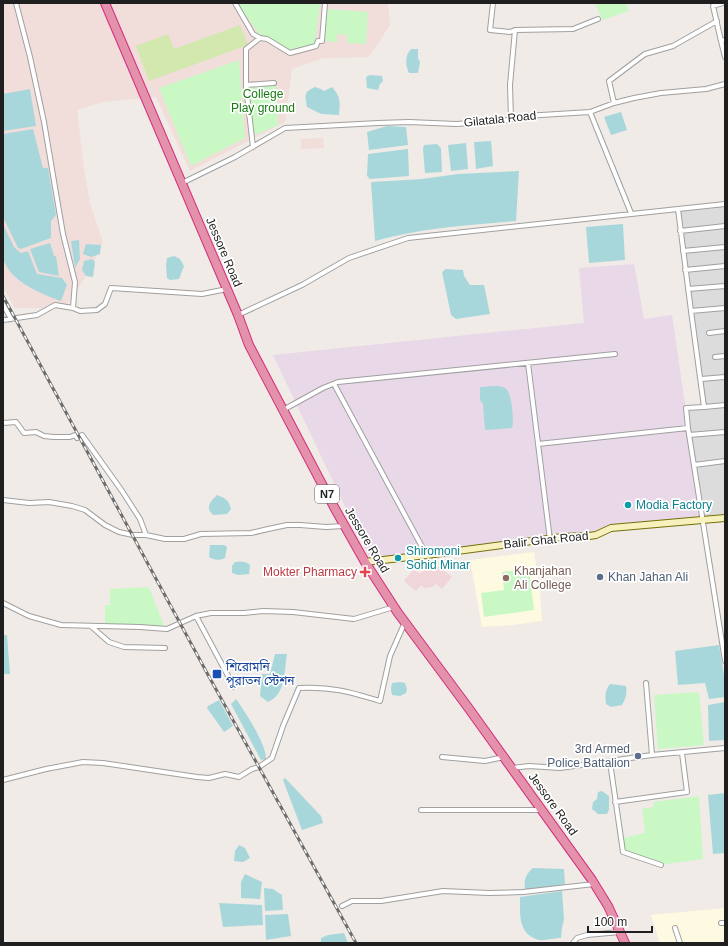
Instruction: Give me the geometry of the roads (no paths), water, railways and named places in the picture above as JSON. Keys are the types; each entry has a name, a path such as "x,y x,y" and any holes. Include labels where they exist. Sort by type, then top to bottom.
{"highway":[{"name":"Jessore Road","path":"105,3 238,315 249,345 345,526 366,563 405,622 512,768 594,884 608,906 625,943"}],"street":[{"path":"16,3 42,115 63,234 75,282 73,308"},
{"path":"235,3 253,34 260,38 267,39 290,53 316,46 318,41 322,41 325,3"},
{"path":"494,3 490,30 510,32 515,30 573,29 598,19"},
{"path":"723,3 713,6 723,40 725,57"},
{"path":"614,102 609,81 645,54 674,46 717,21"},
{"path":"511,119 510,85 515,30"},
{"path":"253,147 246,85 246,49 260,38"},
{"path":"246,85 274,83"},
{"name":"Gilatala Road","path":"182,184 253,147 284,128 409,122 456,124 503,121 525,116 590,112 614,102 661,93 706,89 725,84"},
{"path":"590,112 631,213"},
{"path":"238,315 302,285 349,258 408,238 725,204"},
{"path":"678,209 704,407"},
{"path":"680,231 725,226"},
{"path":"683,251 725,247"},
{"path":"685,270 725,266"},
{"path":"688,289 725,286"},
{"path":"3,320 38,316 55,306 73,308 80,311 98,310 105,304 111,288 202,294 227,289"},
{"path":"3,304 11,319"},
{"path":"691,311 725,308"},
{"path":"709,333 725,331"},
{"path":"284,410 322,388 334,384 368,379 615,354"},
{"path":"715,357 725,356"},
{"path":"528,363 550,540"},
{"path":"701,379 725,377"},
{"path":"334,384 427,556"},
{"path":"725,405 686,408 702,522 725,661"},
{"path":"3,423 16,422 24,433 36,432 44,436 70,437 75,435 77,438 82,435 122,491 140,519 146,534"},
{"path":"538,444 688,428"},
{"path":"689,435 725,432"},
{"path":"694,465 725,461"},
{"path":"3,500 29,503 49,502 72,506 85,510 105,525 119,532 133,535 146,534 165,539 184,539 201,534 251,534 288,525 326,527 345,526"},
{"name":"Balir Ghat Road","path":"366,563 550,540 596,537 611,529 725,519"},
{"path":"3,603 29,616 61,625 167,629 196,616 210,613 244,613 264,611 293,612 354,619 395,607"},
{"path":"196,616 234,687"},
{"path":"3,780 46,769 83,762 111,764 197,777 209,778 225,774 239,778 272,758 283,726 299,688 319,687 349,692 380,701 390,656 405,622"},
{"path":"92,626 109,642 124,647 165,648"},
{"path":"646,683 652,755"},
{"path":"512,768 529,766 560,768 652,755 725,748"},
{"path":"615,802 687,792 682,753"},
{"path":"442,757 485,761 504,757"},
{"path":"610,762 623,852 661,865"},
{"path":"421,810 542,810"},
{"path":"342,906 352,902 381,901 443,891 489,893 523,892 594,884"},
{"path":"675,928 680,943"},
{"path":"573,943 577,938 620,932"}],"water":[{"path":"411,49 418,49 418,58 420,62 418,73 409,73 408,70 406,63 409,51"},
{"path":"370,75 382,76 383,81 378,90 367,88 366,77"},
{"path":"315,87 324,91 332,87 339,100 339,115 321,114 307,107 306,95 308,91"},
{"path":"30,89 36,126 3,131 3,94"},
{"path":"621,112 627,130 611,135 604,117"},
{"path":"387,126 406,127 408,145 369,150 367,132"},
{"path":"33,129 43,168 48,168 56,215 51,221 51,238 21,249 18,248 3,217 3,134"},
{"path":"491,141 493,166 476,169 474,142"},
{"path":"466,143 468,169 451,171 448,145"},
{"path":"437,144 441,148 442,172 425,173 424,145"},
{"path":"408,149 409,176 370,179 367,176 368,154"},
{"path":"519,171 516,221 427,230 375,241 371,182 422,179 458,174"},
{"path":"3,224 14,247 21,253 28,251 37,274 62,278 67,285 61,301 36,291 13,275 3,258"},
{"path":"623,224 625,260 589,263 586,227"},
{"path":"79,240 80,259 75,268 71,241"},
{"path":"50,243 54,256 56,256 59,276 39,272 30,249"},
{"path":"86,244 101,245 100,254 91,257 83,254"},
{"path":"174,256 180,259 184,266 179,279 170,280 167,278 167,258"},
{"path":"92,259 95,262 93,277 86,276 82,270 84,261"},
{"path":"446,269 463,270 464,276 470,285 484,285 490,314 456,319 451,315 442,272"},
{"path":"500,386 507,390 512,404 512,428 485,430 483,404 480,400 480,387"},
{"path":"217,495 227,500 231,509 227,514 213,515 209,509 209,505"},
{"path":"210,545 224,545 227,547 225,558 217,560 209,557"},
{"path":"239,561 250,565 249,574 238,575 232,573 232,566 235,562"},
{"path":"3,635 7,635 10,674 3,674"},
{"path":"719,645 725,681 725,697 709,699 705,683 678,685 675,651"},
{"path":"275,654 287,654 281,688 278,694 268,702 260,696 262,674 270,674"},
{"path":"392,683 405,683 407,689 406,693 400,696 392,695"},
{"path":"610,684 626,686 626,696 622,705 611,707 606,704 606,693"},
{"path":"236,699 263,745 266,759 261,760 231,704"},
{"path":"219,700 233,726 224,732 207,708"},
{"path":"725,702 725,740 709,741 708,705"},
{"path":"285,778 321,816 323,823 302,830 283,780"},
{"path":"602,791 609,796 609,810 607,814 598,814 592,809 593,802 597,799 598,792"},
{"path":"725,793 725,853 713,854 708,795"},
{"path":"239,845 245,848 250,858 243,862 234,861 235,851"},
{"path":"533,868 564,869 565,884 540,889 525,890 526,878 528,873"},
{"path":"245,874 262,882 260,899 241,898 241,882"},
{"path":"264,888 273,889 282,895 283,910 265,911"},
{"path":"562,891 564,919 561,938 539,940 532,937 524,929 520,917 520,897"},
{"path":"219,903 262,905 263,925 223,927"},
{"path":"288,914 291,936 266,940 265,915"},
{"path":"344,933 348,943 321,943 321,938 328,935"}],"railway":[{"path":"3,296 207,673 356,943"}],"place":[{"name":"Modia Factory","path":"628,505"},
{"name":"Shiromoni Sohid Minar","path":"398,558"},
{"name":"Mokter Pharmacy","path":"365,572"},
{"name":"Khan Jahan Ali","path":"600,577"},
{"name":"Khanjahan Ali College","path":"506,578"},
{"name":"শিরোমনি পুরাতন স্টেশন","path":"217,674"},
{"name":"3rd Armed Police Battalion","path":"638,756"}],"park label":[{"name":"College Play ground","path":"263,101"}]}
